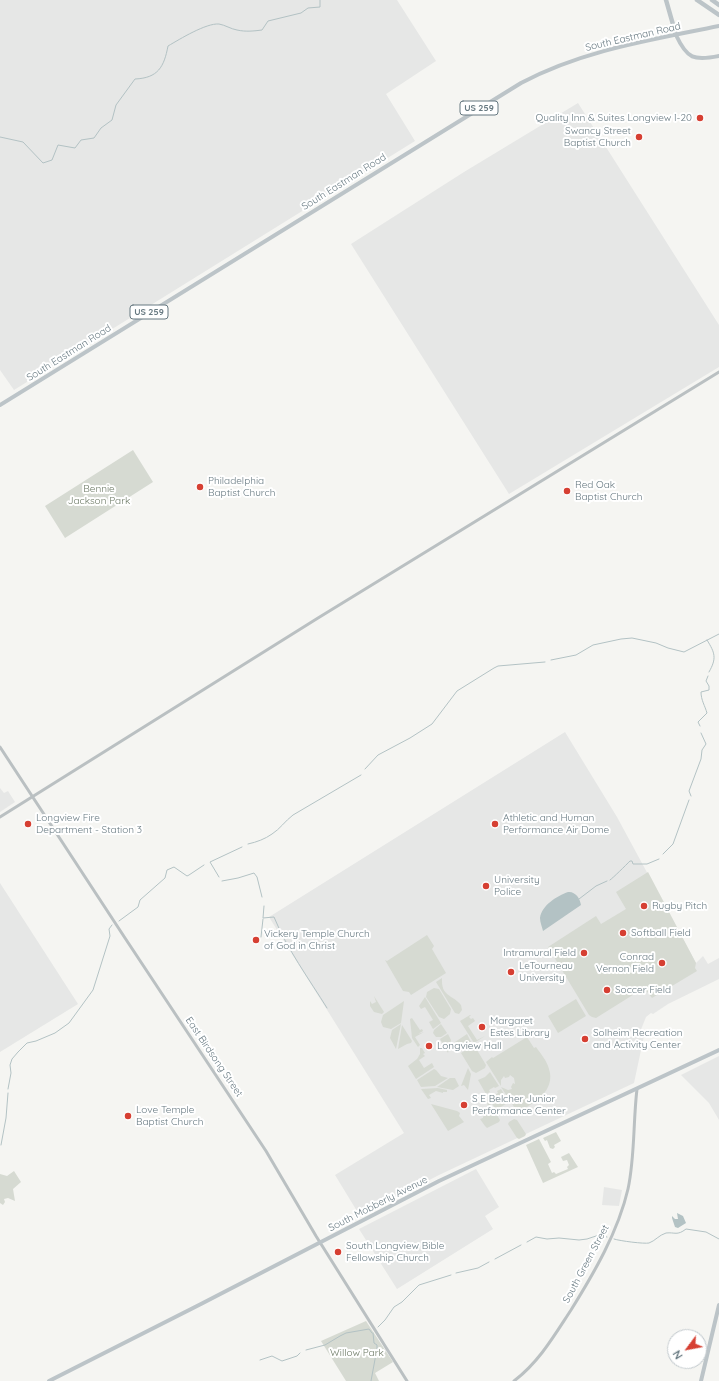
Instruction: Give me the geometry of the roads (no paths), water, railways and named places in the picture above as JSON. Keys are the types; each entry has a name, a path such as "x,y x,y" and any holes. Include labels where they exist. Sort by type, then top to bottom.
{"highway":[{"path":"666,0 676,35"},
{"path":"697,0 718,15"},
{"path":"712,0 719,5"}],"main road":[{"name":"South Eastman Road","path":"0,405 521,83 551,68 584,56 609,49 719,26"},
{"path":"676,35 682,49 691,56 702,59 719,56"},
{"name":"South Mobberly Avenue","path":"49,1381 199,1306 442,1179 719,1050"},
{"path":"701,1381 719,1305"}],"street":[{"path":"0,817 324,614 719,372"},
{"name":"East Birdsong Street","path":"0,747 263,1146 320,1243 407,1381"},
{"name":"South Green Street","path":"514,1381 536,1361 552,1339 594,1269 615,1227 629,1182 637,1089"}],"waterway":[{"path":"0,137 23,142 43,163 52,160 58,145 75,148 81,140 94,138 101,128 112,120 116,105 135,79 149,76 159,70 168,46 193,32 214,24 219,24 240,31 262,30 268,21 301,13 308,8 320,7 320,0"},
{"path":"551,660 576,655 593,645 632,638 656,643 684,652 719,634"},
{"path":"707,640 714,656 709,672"},
{"path":"365,769 378,755 432,724 457,691 494,668 498,666 545,662"},
{"path":"700,726 698,722 707,713 702,700 701,692 709,690 709,686 706,681 708,676"},
{"path":"691,796 689,791 701,759 702,750 706,744 701,733"},
{"path":"248,844 269,836 278,830 293,815 361,775"},
{"path":"663,854 673,844 689,800"},
{"path":"219,877 210,862 242,847"},
{"path":"610,880 630,861 632,861 633,864 647,864 659,859"},
{"path":"119,921 138,907 140,900 165,878 167,870 174,867 187,876 204,865"},
{"path":"222,881 254,873 257,877 262,897"},
{"path":"579,899 596,886 607,881"},
{"path":"264,906 263,918 274,917 292,952 327,1008"},
{"path":"261,937 263,919"},
{"path":"8,1089 11,1073 10,1065 12,1059 18,1052 27,1043 55,1033 69,1023 93,990 110,936 109,929 112,925"},
{"path":"1,1145 6,1118 8,1093"},
{"path":"614,1239 649,1243 666,1233 678,1233 686,1229 706,1232 719,1239"},
{"path":"527,1242 536,1237 547,1239 559,1238 579,1240 599,1235 607,1237"},
{"path":"495,1259 521,1245"},
{"path":"456,1273 478,1268 489,1262"},
{"path":"378,1327 394,1307 402,1302 419,1285 451,1275"},
{"path":"306,1350 325,1345 346,1333 369,1329 372,1333"},
{"path":"373,1333 374,1343 377,1345 377,1352"},
{"path":"260,1360 272,1356 282,1361 297,1356 300,1353"},
{"path":"371,1381 376,1354"}],"place":[{"name":"Quality Inn & Suites Longview I-20","path":"700,118"},
{"name":"Swancy Street Baptist Church","path":"639,137"},
{"name":"Philadelphia Baptist Church","path":"200,487"},
{"name":"Red Oak Baptist Church","path":"567,491"},
{"name":"Longview Fire Department - Station 3","path":"28,824"},
{"name":"Athletic and Human Performance Air Dome","path":"495,824"},
{"name":"University Police","path":"486,886"},
{"name":"Rugby Pitch","path":"644,906"},
{"name":"Softball Field","path":"623,933"},
{"name":"Vickery Temple Church of God in Christ","path":"256,940"},
{"name":"Intramural Field","path":"584,953"},
{"name":"Conrad Vernon Field","path":"662,963"},
{"name":"LeTourneau University","path":"511,972"},
{"name":"Soccer Field","path":"607,990"},
{"name":"Margaret Estes Library","path":"482,1027"},
{"name":"Solheim Recreation and Activity Center","path":"585,1039"},
{"name":"Longview Hall","path":"429,1046"},
{"name":"S E Belcher Junior Performance Center","path":"464,1105"},
{"name":"Love Temple Baptist Church","path":"128,1116"},
{"name":"South Longview Bible Fellowship Church","path":"338,1252"}],"park label":[{"name":"Bennie Jackson Park","path":"99,494"},
{"name":"Willow Park","path":"357,1353"}]}
